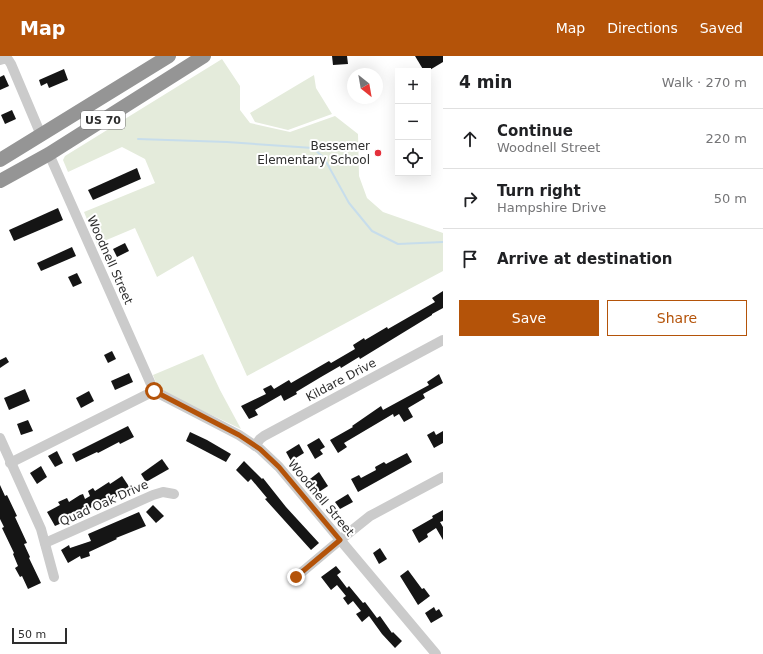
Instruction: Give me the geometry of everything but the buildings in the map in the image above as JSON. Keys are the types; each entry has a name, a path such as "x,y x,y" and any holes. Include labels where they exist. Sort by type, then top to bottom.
{"highway":[{"name":"US 70","path":"0,160 169,56"},
{"name":"US 70","path":"0,181 49,154 204,56"}],"street":[{"path":"4,59 41,135"},
{"name":"Woodnell Street","path":"49,154 154,391 239,435 255,446 279,467 436,654"},
{"name":"Kildare Drive","path":"255,446 264,436 443,340"},
{"path":"10,462 154,391"},
{"path":"0,438 36,516 54,577"},
{"path":"296,577 370,516 443,477"},
{"name":"Quad Oak Drive","path":"45,543 152,495 163,492 174,494"}],"green space":[{"path":"222,59 240,86 240,110 250,123 290,132 335,116 358,134 359,176 367,198 383,212 443,233 443,271 247,376 193,256 157,277 135,228 97,244 84,212 155,183 145,159 122,147 68,172 63,160 65,156"},
{"path":"314,75 316,88 332,114 288,130 255,122 250,113"},
{"path":"203,354 241,429 165,393 157,385 153,375"}],"waterway":[{"path":"138,139 227,142 313,148 324,158 349,203 372,231 398,244 443,242"}],"place":[{"name":"Bessemer Elementary School","path":"378,153"}],"route":[{"path":"154,391 239,435 260,449 279,467 340,540 296,577"}]}
